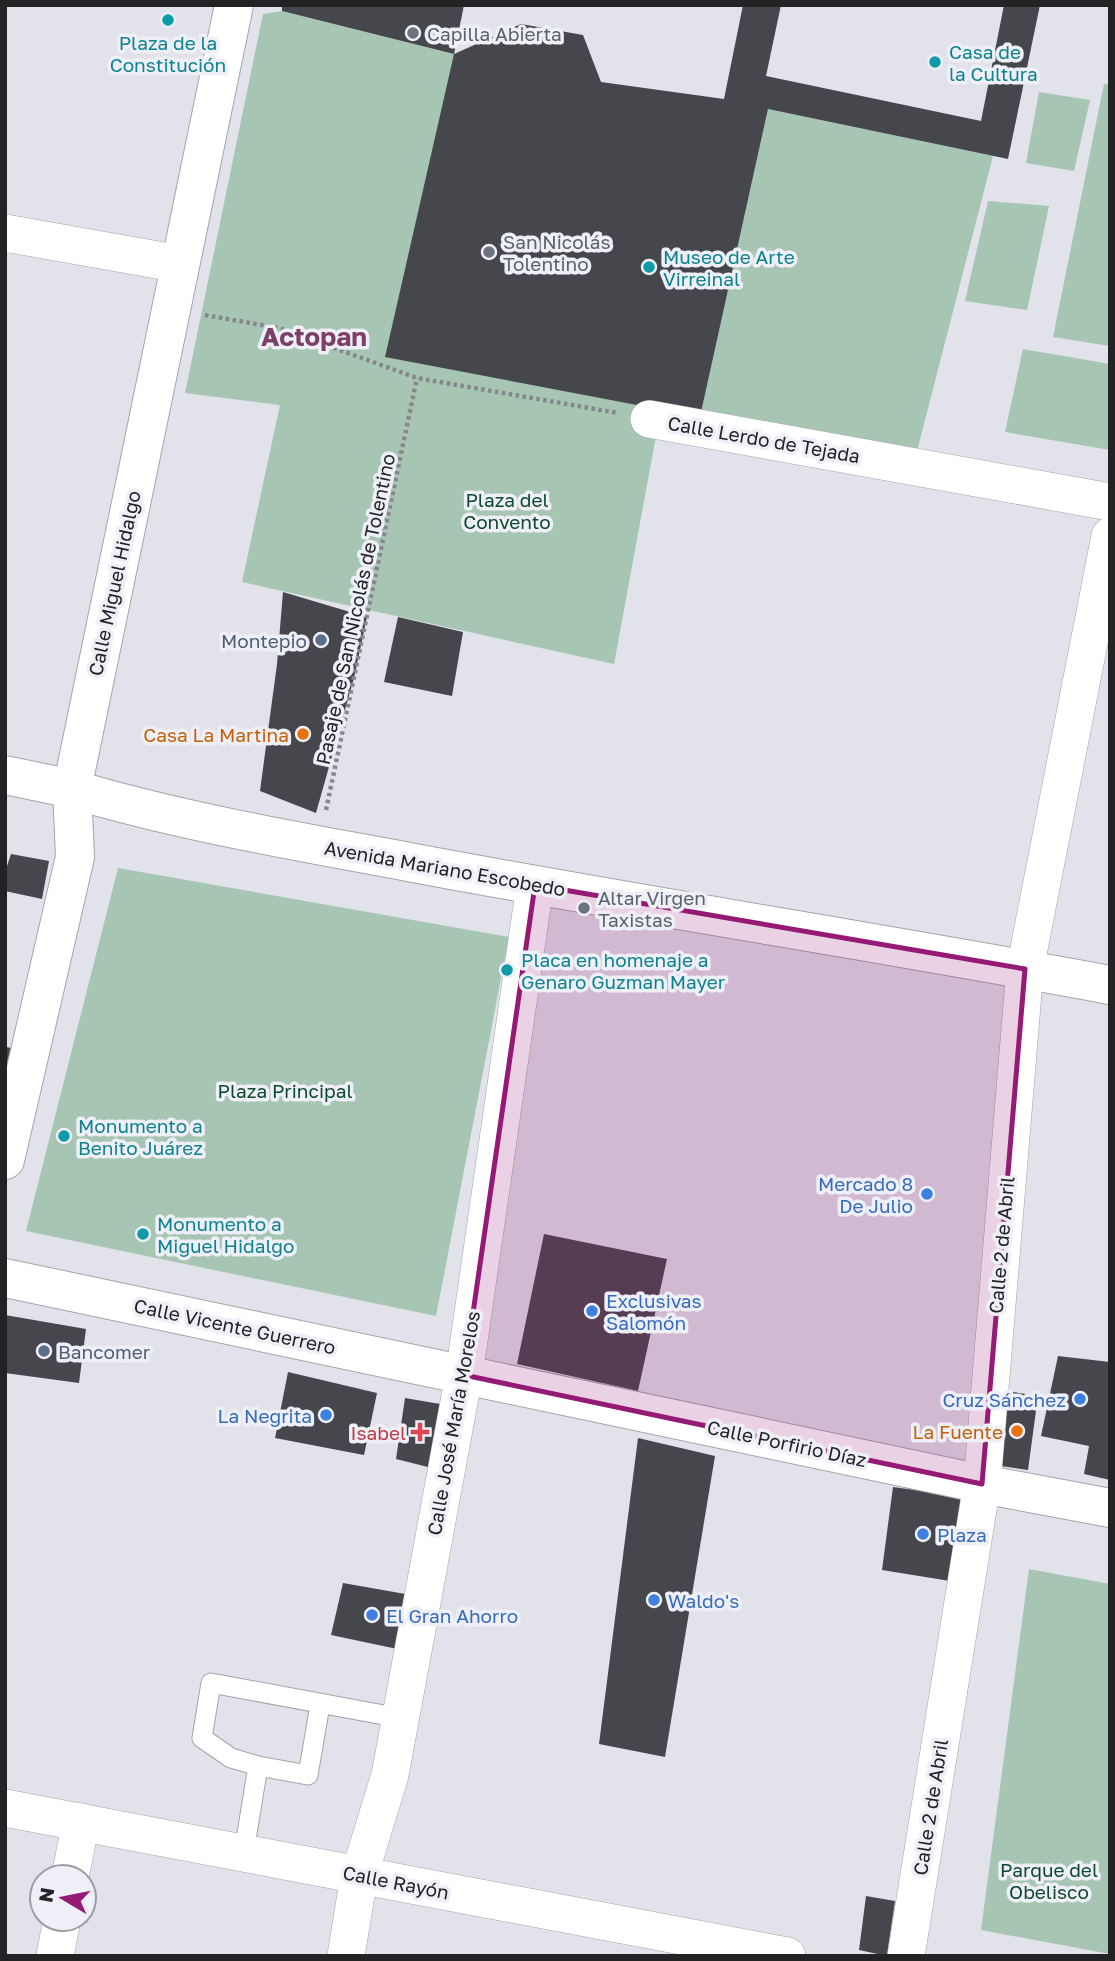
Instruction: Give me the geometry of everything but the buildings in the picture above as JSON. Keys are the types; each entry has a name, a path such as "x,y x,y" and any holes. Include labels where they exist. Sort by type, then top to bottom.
{"street":[{"name":"Calle Miguel Hidalgo","path":"5,1160 75,857 72,789 234,5"},
{"path":"5,233 180,264"},
{"name":"Calle Lerdo de Tejada","path":"649,419 1110,502"},
{"name":"Calle 2 de Abril","path":"906,1956 982,1483 1025,969 1110,536"},
{"name":"Avenida Mariano Escobedo","path":"5,775 72,789 142,810 318,845 1110,985"},
{"name":"Calle José María Morelos","path":"346,1956 359,1876 390,1775 464,1375 535,885"},
{"name":"Calle Vicente Guerrero","path":"5,1278 464,1375"},
{"name":"Calle Porfirio Díaz","path":"464,1375 1110,1508"},
{"name":"Calle Rayón","path":"5,1808 787,1956"},
{"path":"73,1863 81,1822"},
{"path":"55,1956 59,1933"}],"lane":[{"path":"320,1704 308,1775 231,1758 202,1738 211,1683 400,1718"},
{"path":"244,1852 258,1766"}],"path":[{"name":"Calle Lerdo de Tejada","path":"170,310 279,328 417,378 649,419"},
{"name":"Pasaje de San Nicolás de Tolentino","path":"318,845 417,378"}],"highlighted area":[{"path":"535,885 1025,969 982,1484 464,1375"}],"green space":[{"name":"Plaza del Convento","path":"282,11 454,54 661,409 614,664 242,582 280,405 185,393 263,14"},
{"path":"1104,84 1110,85 1110,346 1053,337"},
{"path":"1039,92 1090,100 1074,171 1026,163"},
{"path":"768,109 993,156 916,455 700,417"},
{"path":"988,201 1049,206 1027,310 965,301"},
{"path":"1023,349 1110,364 1110,450 1005,432"},
{"name":"Plaza Principal","path":"118,868 509,937 436,1316 26,1231"},
{"name":"Parque del Obelisco","path":"1029,1569 1110,1584 1110,1954 981,1930"}],"place":[{"name":"Plaza de la Constitución","path":"168,20"},
{"name":"Capilla Abierta","path":"413,33"},
{"name":"Casa de la Cultura","path":"935,62"},
{"name":"San Nicolás Tolentino","path":"489,252"},
{"name":"Museo de Arte Virreinal","path":"649,267"},
{"name":"Montepio","path":"321,640"},
{"name":"Casa La Martina","path":"303,734"},
{"name":"Altar Virgen Taxistas","path":"584,908"},
{"name":"Placa en homenaje a Genaro Guzman Mayer","path":"507,970"},
{"name":"Monumento a Benito Juárez","path":"64,1136"},
{"name":"Mercado 8 De Julio","path":"927,1194"},
{"name":"Monumento a Miguel Hidalgo","path":"143,1234"},
{"name":"Exclusivas Salomón","path":"592,1311"},
{"name":"Bancomer","path":"44,1351"},
{"name":"Cruz Sánchez","path":"1080,1399"},
{"name":"La Negrita","path":"326,1415"},
{"name":"La Fuente","path":"1017,1431"},
{"name":"Isabel","path":"420,1432"},
{"name":"Plaza","path":"923,1534"},
{"name":"Waldo's","path":"654,1600"},
{"name":"El Gran Ahorro","path":"372,1615"}],"district":[{"name":"Actopan","path":"314,336"}]}
